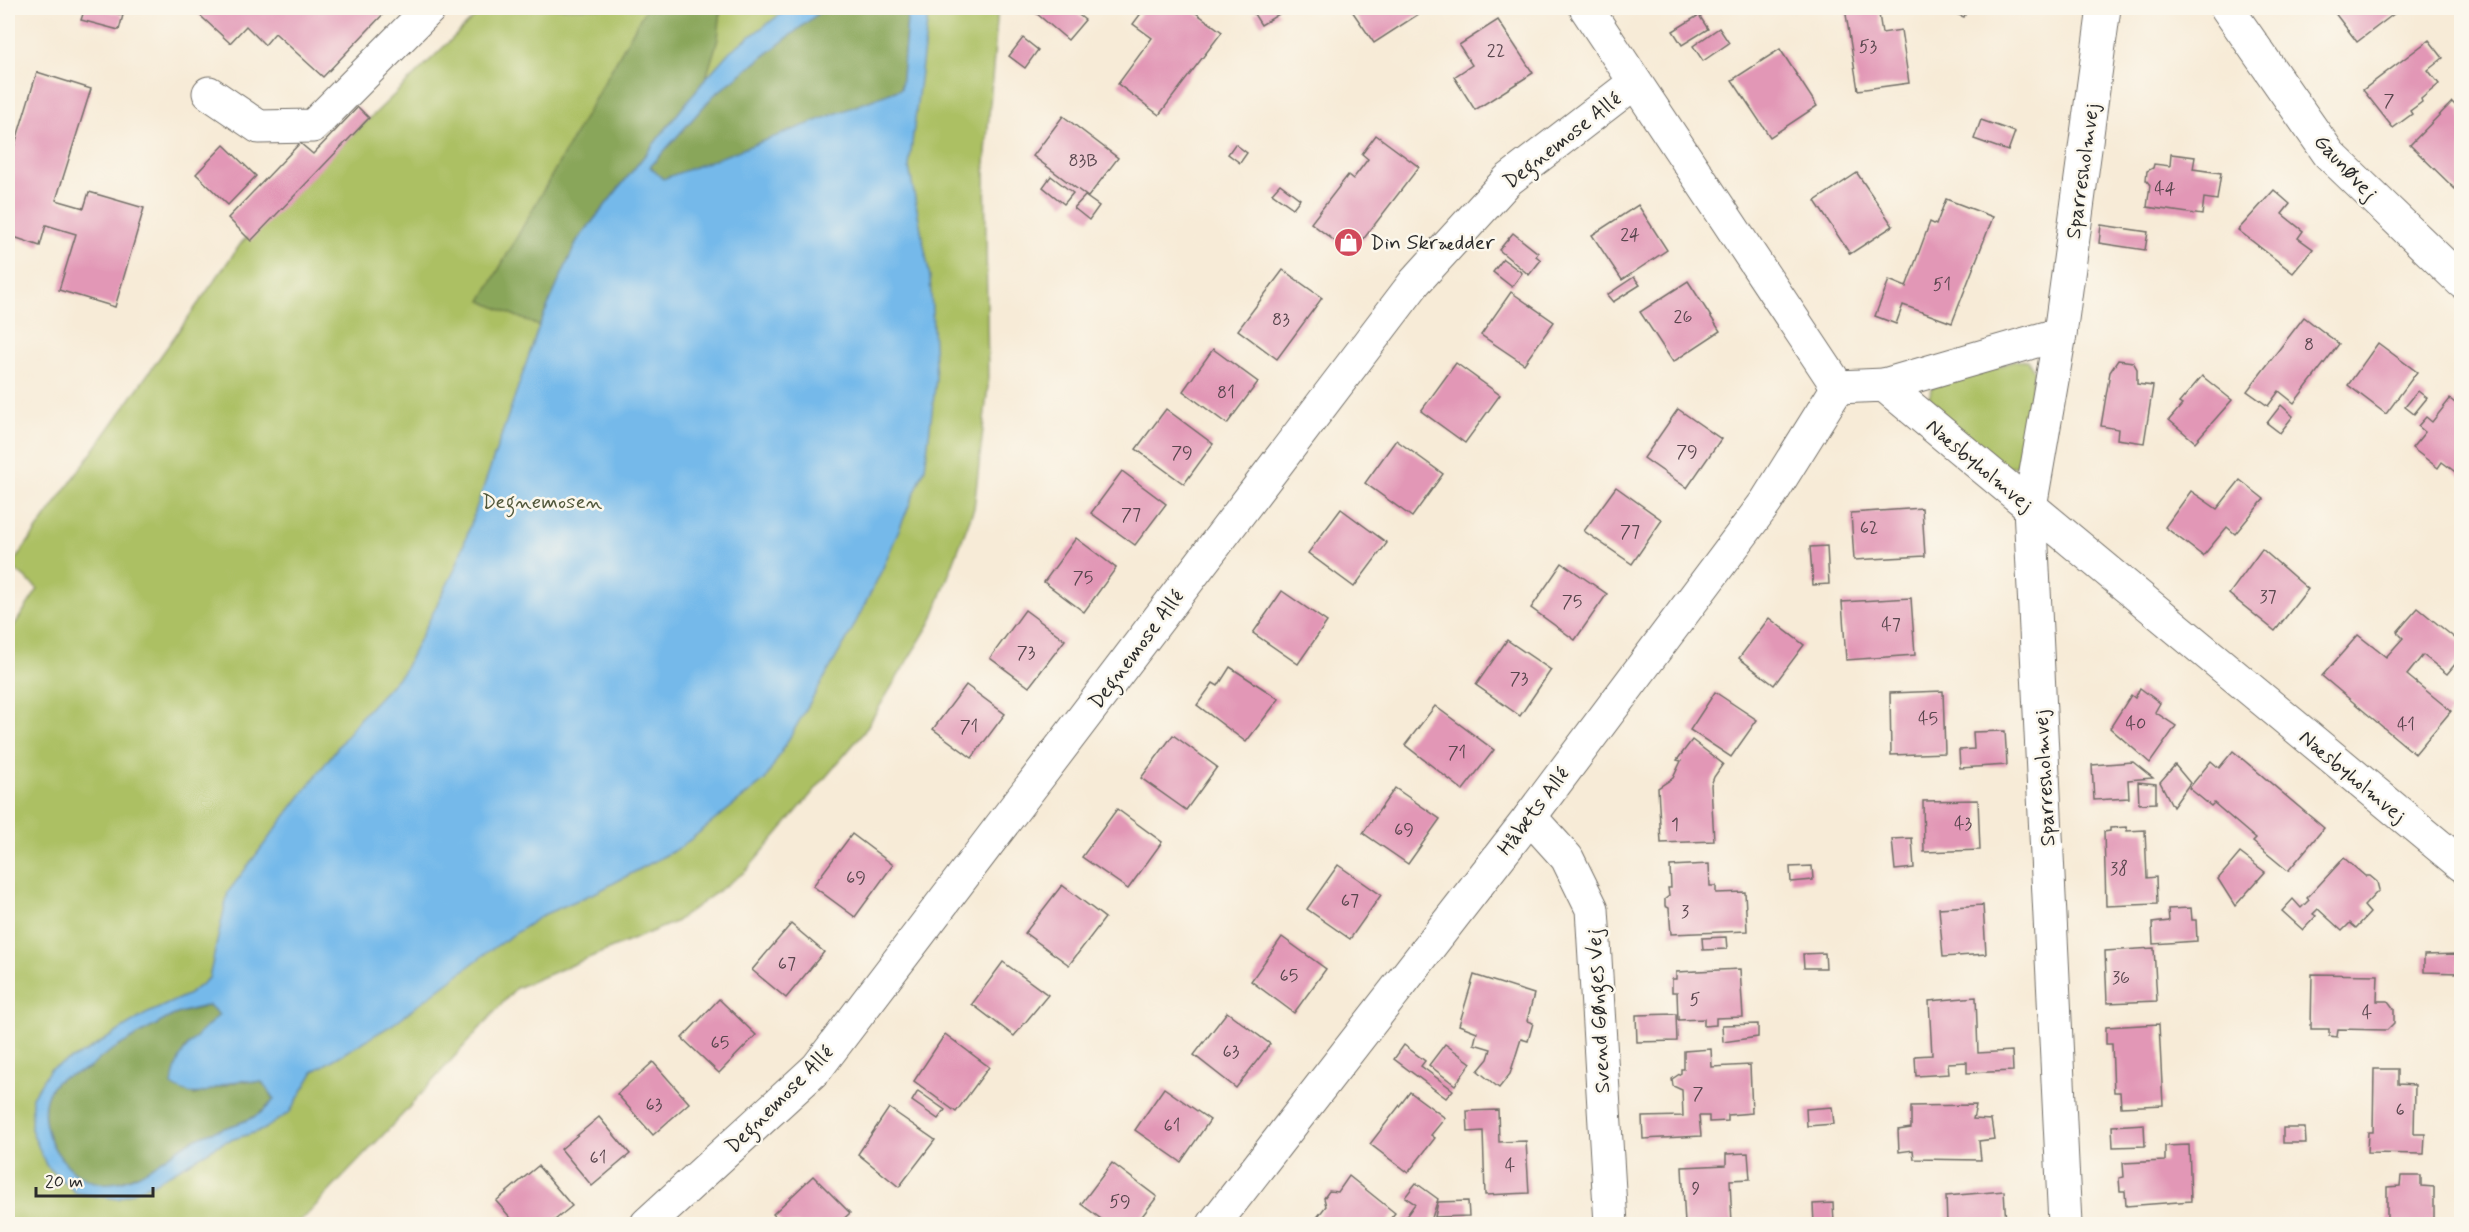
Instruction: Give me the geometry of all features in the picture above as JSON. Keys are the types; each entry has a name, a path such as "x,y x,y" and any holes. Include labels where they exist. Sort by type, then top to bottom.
{"street":[{"path":"209,93 259,127 313,126 430,8"},
{"path":"1586,8 1839,387 1884,385 2060,334"},
{"name":"Sparresholmvej","path":"2065,1224 2030,507 2060,334 2104,8"},
{"name":"Gaunøvej","path":"2227,8 2329,154 2462,282"},
{"name":"Degnemose Allé","path":"647,1224 817,1068 1415,282 1508,180 1634,83"},
{"name":"Næsbyholmvej","path":"1884,385 2462,866"},
{"name":"Håbets Allé","path":"1214,1224 1530,817 1766,502 1839,387"},
{"name":"Svend Gønges Vej","path":"1530,817 1567,858 1592,909 1611,1224"}],"green space":[{"name":"Degnemosen","path":"484,8 998,8 985,164 988,386 974,508 931,622 864,732 746,871 675,922 516,988 403,1114 303,1219 293,1224 8,1224 8,635 38,589 11,566 242,242"},
{"path":"646,8 721,8 718,39 706,78 577,241 539,326 481,301"},
{"path":"825,8 908,8 901,89 662,180 650,167 713,96"},
{"path":"2028,360 2034,371 2023,454 2016,466 2005,467 1935,409 1929,397 1933,387 2015,361"},
{"path":"209,1005 220,1015 184,1049 194,1095 239,1081 262,1082 274,1099 259,1114 250,1119 194,1139 161,1162 133,1177 115,1183 99,1184 84,1179 70,1169 58,1155 45,1122 45,1105 53,1085 62,1078 84,1071 103,1056 170,1017"}],"water":[{"name":"Degnemosen","path":"789,8 825,8 713,96 650,167 663,179 901,89 908,8 929,8 909,167 930,277 936,379 925,468 882,570 851,632 765,780 681,847 599,891 543,915 489,951 392,1025 314,1071 290,1112 263,1130 224,1142 156,1182 118,1199 76,1193 46,1165 31,1129 32,1097 50,1069 84,1053 144,1015 189,994 209,978 228,892 359,719 403,672 456,567 539,326 577,241 730,51","holes":["209,1005 219,1015 182,1053 172,1085 182,1091 199,1093 239,1081 262,1082 274,1099 267,1107 250,1119 199,1137 146,1171 123,1181 96,1183 83,1178 71,1169 56,1151 46,1125 46,1098 53,1085 62,1078 84,1071 111,1051 174,1015"]}],"building":[{"path":"85,8 96,8 123,15 119,30 81,20"},
{"path":"192,8 389,8 323,77 275,33 265,45 246,26 230,43"},
{"path":"1030,8 1070,8 1085,20 1068,40"},
{"path":"1145,8 1189,8 1222,32 1159,115 1118,84 1152,38 1133,24"},
{"path":"1264,8 1275,8 1279,14 1261,25 1254,14"},
{"path":"1350,8 1428,8 1374,43"},
{"path":"1845,8 1878,8 1882,33 1901,30 1909,83 1858,90"},
{"path":"1941,8 1968,8 1964,17"},
{"path":"2331,8 2397,8 2399,10 2357,42"},
{"path":"1699,15 1708,29 1682,45 1673,31"},
{"path":"1498,20 1533,73 1475,110 1454,77 1472,65 1459,45"},
{"path":"1719,28 1729,43 1703,61 1693,46"},
{"path":"1023,38 1038,50 1025,68 1009,56"},
{"path":"2429,40 2443,58 2428,70 2439,84 2410,111 2412,114 2393,128 2363,90"},
{"path":"1780,49 1817,106 1770,137 1732,80"},
{"path":"37,72 91,89 56,200 84,208 89,192 144,208 115,307 59,290 76,234 46,225 40,246 8,235 8,167"},
{"path":"2452,102 2462,112 2462,190 2459,193 2410,145"},
{"path":"358,107 369,118 251,241 228,218 300,143 313,154"},
{"path":"1063,116 1118,158 1088,197 1033,156"},
{"path":"1981,120 2015,132 2008,151 1974,139"},
{"path":"1376,135 1419,167 1352,254 1311,223 1348,175 1353,179 1368,159 1362,154"},
{"path":"1235,144 1247,153 1240,163 1228,154"},
{"path":"224,145 256,176 228,205 196,174"},
{"path":"2171,154 2195,157 2193,169 2221,173 2217,200 2204,198 2202,215 2147,207 2150,185 2146,180 2147,171 2153,168 2154,164 2170,166"},
{"path":"1857,173 1893,226 1850,254 1815,201"},
{"path":"1051,176 1073,193 1064,204 1043,187"},
{"path":"1280,184 1300,199 1293,208 1272,193"},
{"path":"2274,190 2290,204 2282,214 2303,231 2298,238 2313,249 2293,273 2238,230"},
{"path":"1085,196 1099,206 1089,220 1074,208"},
{"path":"1946,199 1993,217 1952,323 1903,305 1896,324 1875,316 1889,280 1906,287 1930,222 1936,225"},
{"path":"1638,205 1667,250 1622,280 1592,235"},
{"path":"2101,225 2148,232 2145,250 2099,243"},
{"path":"1513,233 1538,253 1536,256 1541,260 1529,275 1499,250"},
{"path":"1503,259 1522,273 1512,287 1493,272"},
{"path":"1283,270 1322,298 1277,359 1238,330"},
{"path":"1634,277 1640,285 1613,302 1607,295"},
{"path":"1688,281 1720,331 1673,362 1640,312"},
{"path":"1511,292 1554,322 1524,364 1481,335"},
{"path":"2304,317 2339,344 2294,403 2279,391 2268,406 2247,391"},
{"path":"2378,343 2417,372 2386,414 2348,385"},
{"path":"1213,349 1258,382 1227,424 1183,391"},
{"path":"2118,360 2133,362 2137,369 2137,384 2153,386 2144,443 2117,439 2118,429 2101,426 2110,372"},
{"path":"1456,363 1500,395 1465,443 1421,411"},
{"path":"2202,376 2232,400 2195,442 2169,420 2182,405 2179,403"},
{"path":"2418,391 2427,398 2414,414 2405,407"},
{"path":"2450,399 2455,403 2462,401 2462,477 2442,462 2438,468 2412,448 2425,432 2418,426 2426,417 2432,422"},
{"path":"2281,405 2293,416 2280,433 2267,423"},
{"path":"1166,409 1213,444 1184,484 1136,449"},
{"path":"1678,409 1721,439 1687,488 1644,458"},
{"path":"1396,440 1443,474 1412,517 1365,483"},
{"path":"1122,471 1166,504 1135,545 1091,513"},
{"path":"2240,480 2264,499 2235,534 2227,527 2203,556 2165,527 2191,491 2217,509"},
{"path":"1616,487 1662,520 1632,564 1584,531"},
{"path":"1922,508 1925,556 1854,560 1851,513"},
{"path":"1341,509 1387,543 1354,587 1308,553"},
{"path":"1076,538 1116,568 1084,612 1044,582"},
{"path":"1827,546 1829,584 1813,585 1810,547"},
{"path":"2262,549 2308,589 2275,631 2229,594"},
{"path":"1562,563 1607,594 1575,640 1531,608"},
{"path":"1282,591 1327,622 1298,664 1253,633"},
{"path":"1911,598 1915,655 1846,660 1842,602"},
{"path":"2418,608 2462,644 2462,656 2447,674 2423,655 2407,675 2451,711 2415,754 2322,676 2358,635 2386,657 2403,638 2397,632"},
{"path":"1025,610 1065,640 1029,687 990,658"},
{"path":"1769,618 1804,645 1774,685 1739,658"},
{"path":"1507,640 1551,670 1520,716 1476,685"},
{"path":"1230,667 1279,699 1246,742 1197,705 1213,683 1218,686"},
{"path":"966,685 1005,714 972,758 933,729"},
{"path":"2140,688 2160,703 2155,712 2176,726 2150,763 2110,728 2131,695 2135,698"},
{"path":"1943,691 1945,753 1891,755 1890,693"},
{"path":"1715,692 1757,720 1731,757 1690,730"},
{"path":"1435,706 1494,750 1463,790 1405,745"},
{"path":"2005,731 2007,765 1960,768 1959,750 1974,749 1973,732"},
{"path":"1173,735 1217,767 1186,810 1141,778"},
{"path":"1692,740 1723,764 1711,785 1714,841 1661,843 1658,788 1673,778 1681,761 1677,760"},
{"path":"2233,751 2324,828 2288,871 2253,842 2256,839 2214,803 2211,806 2189,788 2211,761 2219,768"},
{"path":"2133,762 2153,778 2128,780 2129,798 2094,800 2092,765"},
{"path":"2175,765 2190,783 2173,807 2160,782"},
{"path":"2138,782 2156,784 2156,803 2139,804"},
{"path":"1395,788 1440,819 1408,864 1363,833"},
{"path":"1978,800 1980,850 1924,852 1923,801"},
{"path":"1117,809 1162,842 1128,889 1082,857"},
{"path":"2127,827 2127,831 2145,830 2147,878 2156,877 2157,904 2106,906 2104,832 2110,831 2110,828"},
{"path":"852,834 893,865 855,917 813,886"},
{"path":"1912,838 1914,868 1895,870 1892,839"},
{"path":"2240,853 2265,872 2235,906 2218,879"},
{"path":"2344,858 2365,876 2370,876 2377,882 2379,890 2364,906 2370,913 2356,928 2350,923 2342,931 2318,909 2313,914 2316,916 2303,930 2282,911 2293,899 2301,908 2309,900 2307,898"},
{"path":"1709,864 1710,886 1716,886 1716,893 1745,892 1747,931 1671,934 1669,908 1665,906 1665,899 1669,896 1668,888 1671,888 1670,866"},
{"path":"1338,865 1381,895 1350,939 1307,909"},
{"path":"1812,866 1813,880 1791,882 1790,867"},
{"path":"1062,885 1105,918 1069,965 1025,933"},
{"path":"1983,905 1986,954 1943,957 1939,908"},
{"path":"2191,908 2192,920 2196,920 2197,941 2153,944 2152,923 2169,921 2168,909"},
{"path":"791,924 824,952 786,998 752,970"},
{"path":"1282,937 1326,969 1294,1013 1251,981"},
{"path":"1726,937 1727,949 1703,950 1702,938"},
{"path":"2154,948 2157,1001 2107,1003 2105,951"},
{"path":"1825,953 1826,968 1804,968 1803,954"},
{"path":"2459,954 2459,973 2424,972 2424,955"},
{"path":"1003,962 1048,995 1014,1036 972,1004"},
{"path":"1740,969 1743,1017 1716,1018 1716,1025 1704,1026 1704,1019 1678,1020 1677,992 1672,992 1672,979 1676,979 1676,972"},
{"path":"2312,974 2378,975 2377,1001 2388,1001 2394,1009 2394,1023 2387,1030 2338,1029 2337,1037 2329,1036 2329,1029 2311,1029"},
{"path":"1474,975 1534,994 1527,1021 1533,1023 1528,1041 1521,1039 1510,1074 1499,1088 1478,1071 1488,1059 1491,1049 1474,1044 1477,1032 1459,1025"},
{"path":"1976,997 1978,1053 2012,1051 2013,1071 1967,1073 1967,1062 1948,1063 1949,1074 1916,1076 1915,1056 1932,1055 1929,1001"},
{"path":"719,999 756,1035 719,1073 682,1038"},
{"path":"1227,1012 1270,1044 1236,1088 1194,1055"},
{"path":"1676,1014 1677,1041 1637,1042 1636,1015"},
{"path":"1758,1024 1758,1037 1723,1042 1722,1025"},
{"path":"2159,1024 2163,1105 2121,1107 2120,1092 2114,1092 2112,1044 2106,1044 2106,1027"},
{"path":"945,1034 989,1067 956,1112 914,1081"},
{"path":"1445,1044 1471,1063 1455,1085 1429,1065"},
{"path":"1404,1045 1425,1061 1421,1066 1453,1090 1446,1098 1394,1059"},
{"path":"1711,1049 1712,1067 1750,1065 1752,1113 1728,1115 1728,1121 1709,1122 1709,1116 1699,1116 1701,1136 1643,1139 1642,1117 1683,1116 1682,1090 1673,1086 1672,1079 1681,1073 1681,1069 1684,1069 1684,1051"},
{"path":"653,1062 689,1103 653,1135 617,1094"},
{"path":"2374,1069 2398,1069 2398,1084 2415,1085 2414,1134 2425,1134 2424,1154 2367,1153 2368,1132 2373,1132"},
{"path":"1164,1088 1210,1120 1181,1162 1135,1130"},
{"path":"918,1091 945,1110 938,1119 912,1101"},
{"path":"1410,1092 1445,1118 1431,1135 1435,1138 1408,1173 1370,1144"},
{"path":"1976,1105 1973,1119 1991,1120 1994,1139 1979,1141 1981,1160 1914,1159 1913,1150 1899,1152 1898,1130 1911,1128 1911,1106"},
{"path":"1832,1107 1834,1124 1807,1126 1806,1109"},
{"path":"889,1108 935,1140 899,1187 858,1154"},
{"path":"1498,1110 1499,1142 1526,1141 1529,1193 1485,1195 1483,1131 1468,1132 1467,1111"},
{"path":"599,1117 630,1154 592,1186 561,1149"},
{"path":"2144,1124 2145,1146 2113,1147 2112,1126"},
{"path":"2283,1128 2305,1128 2306,1143 2283,1143"},
{"path":"2189,1145 2191,1201 2126,1206 2125,1191 2120,1191 2119,1178 2124,1177 2123,1163 2165,1161 2165,1146"},
{"path":"1748,1153 1750,1179 1730,1180 1732,1224 1685,1224 1682,1167 1726,1165 1726,1154"},
{"path":"1112,1163 1157,1197 1136,1224 1108,1224 1081,1204"},
{"path":"538,1166 572,1206 550,1224 516,1224 496,1201"},
{"path":"813,1176 850,1213 838,1224 783,1224 773,1214"},
{"path":"1349,1176 1395,1213 1386,1224 1321,1224 1315,1220 1326,1206 1324,1198 1329,1191 1338,1192"},
{"path":"2401,1176 2421,1176 2421,1186 2434,1187 2434,1224 2387,1224 2387,1187 2400,1186"},
{"path":"1416,1183 1438,1199 1430,1224 1402,1222 1415,1204 1405,1197"},
{"path":"2004,1191 2006,1224 1947,1224 1946,1196"},
{"path":"1468,1201 1469,1216 1435,1217 1438,1202"},
{"path":"1833,1203 1834,1223 1814,1224 1813,1204"}],"place":[{"name":"Din Skrædder","path":"1349,242"}]}
